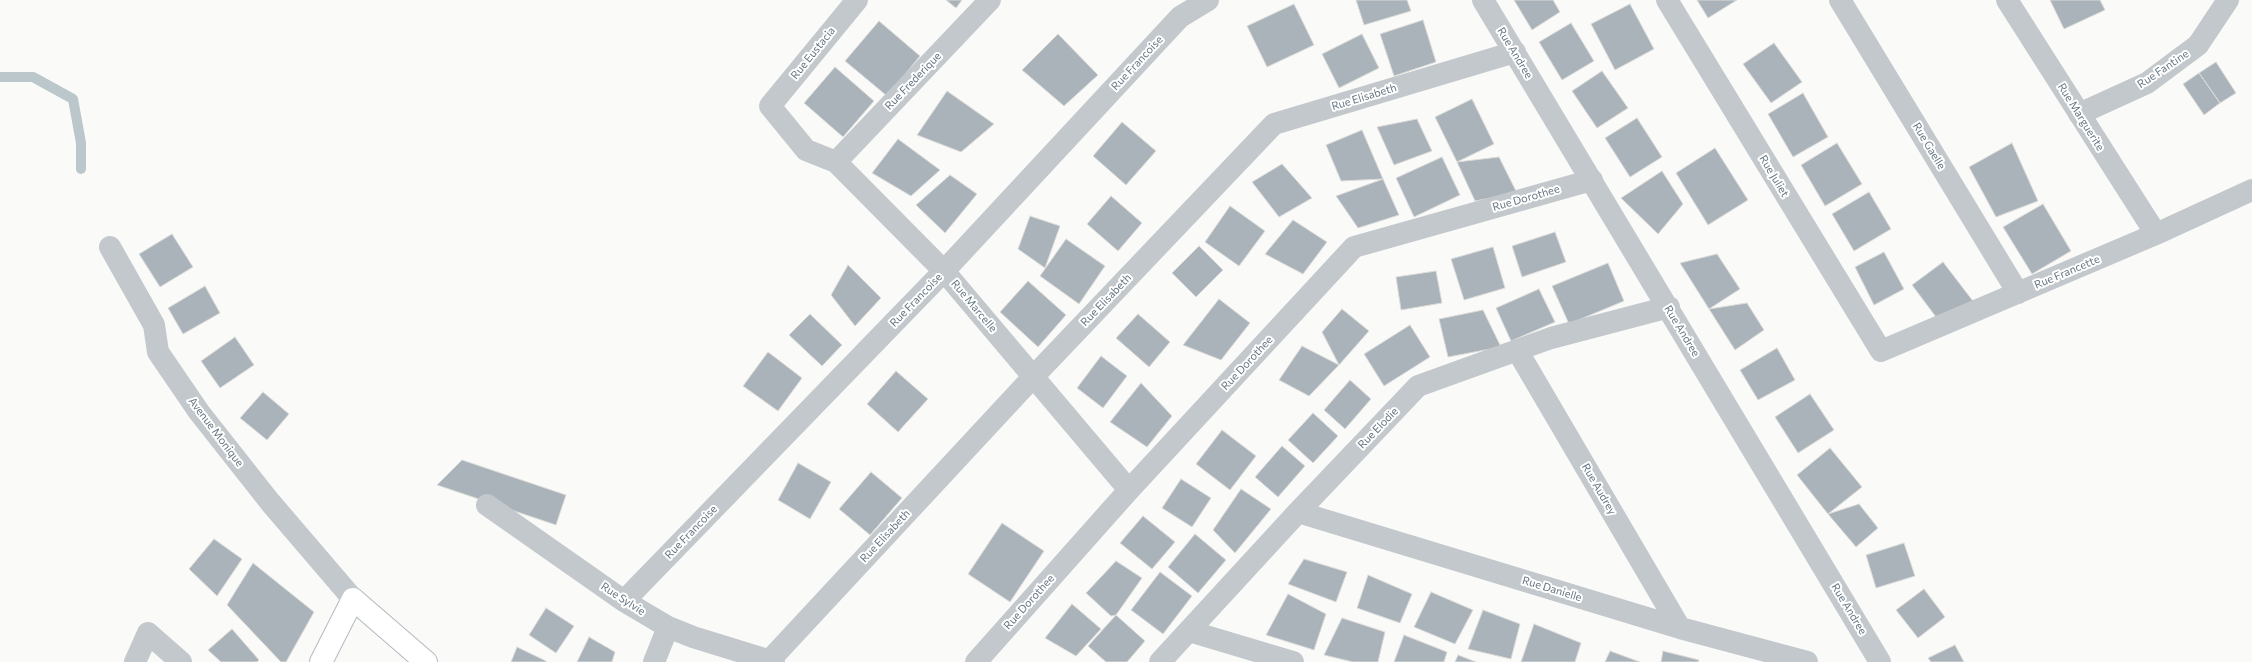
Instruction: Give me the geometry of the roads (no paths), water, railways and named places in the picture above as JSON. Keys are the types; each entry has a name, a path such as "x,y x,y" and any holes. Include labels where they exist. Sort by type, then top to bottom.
{"street":[{"name":"Rue Eustacia","path":"770,106 857,0"},
{"name":"Rue Frederique","path":"836,162 990,0"},
{"name":"Rue Francoise","path":"624,601 944,271 1180,17 1208,0"},
{"name":"Rue Andree","path":"1483,0 1880,662"},
{"name":"Rue Juliet","path":"1667,0 1881,351"},
{"name":"Rue Gaelle","path":"1840,0 2018,293"},
{"name":"Rue Marguerite","path":"2007,0 2156,234"},
{"name":"Rue Fantine","path":"2079,114 2147,83 2198,45 2228,0"},
{"name":"Rue Elisabeth","path":"772,661 1033,377 1274,124 1515,52"},
{"name":"Rue Marcelle","path":"770,106 806,150 836,162 944,271 1129,490"},
{"name":"Rue Dorothee","path":"976,662 1129,490 1354,247 1592,180"},
{"name":"Rue Francette","path":"1881,351 2156,234 2252,190"},
{"name":"Avenue Monique","path":"110,247 154,326 158,352 195,406 270,502 353,599 426,662"},
{"name":"Rue Elodie","path":"1160,662 1298,512 1418,386 1551,338 1668,308"},
{"name":"Rue Audrey","path":"1517,350 1680,628"},
{"name":"Rue Sylvie","path":"487,505 624,601 668,627 693,637 772,661"},
{"name":"Rue Danielle","path":"1298,512 1680,628 1807,662"},
{"path":"321,662 353,599"},
{"path":"654,662 668,627"},
{"path":"1189,631 1293,662"},
{"path":"135,662 148,633 181,662"}],"waterway":[{"path":"0,77 33,77 73,99 81,143 81,169"}]}
